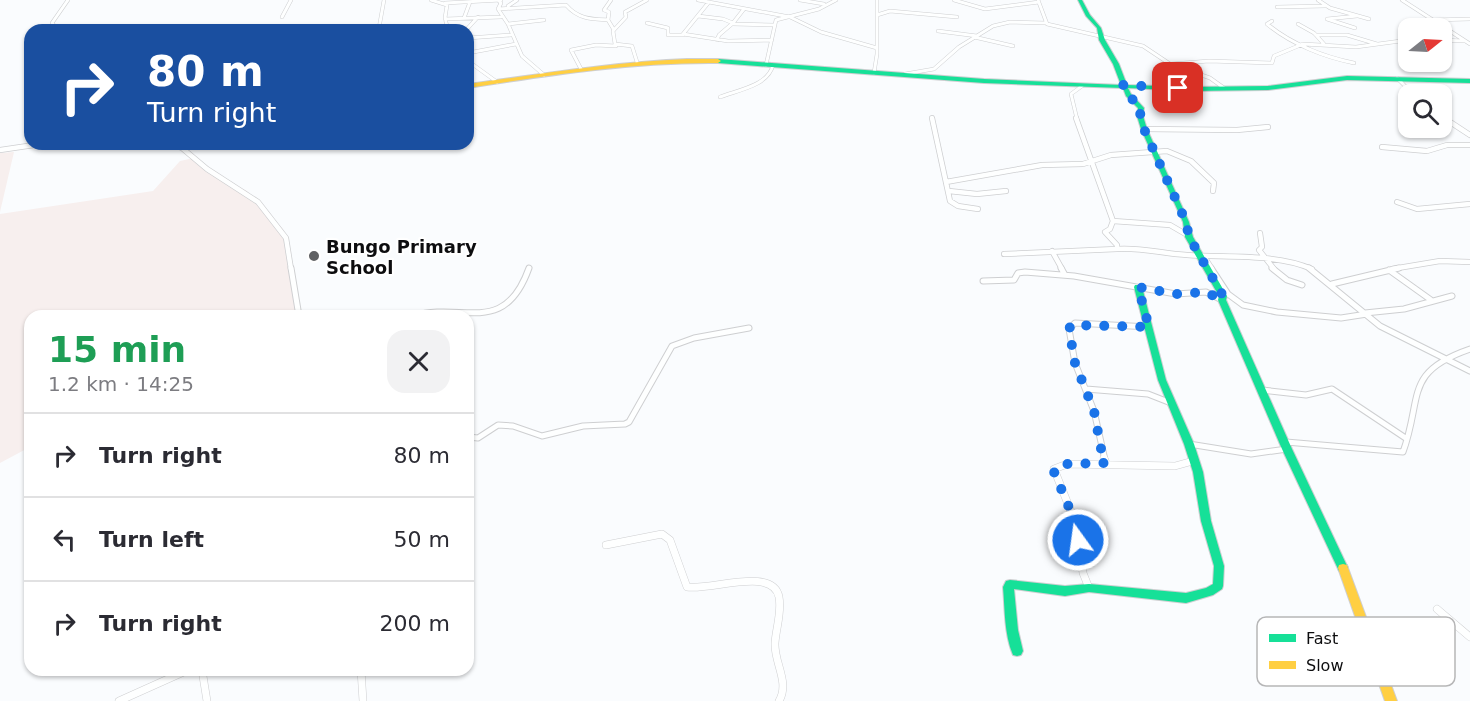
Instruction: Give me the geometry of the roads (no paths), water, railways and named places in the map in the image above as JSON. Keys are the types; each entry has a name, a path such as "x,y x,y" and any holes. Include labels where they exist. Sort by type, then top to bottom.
{"street":[{"path":"53,24 68,0"},
{"path":"282,17 291,0"},
{"path":"381,24 384,0"},
{"path":"431,0 445,3 501,0 498,9 508,24 522,56 544,75"},
{"path":"508,6 517,0"},
{"path":"612,0 604,9 609,13 608,20 614,30 613,41 618,46"},
{"path":"614,30 626,17 627,10 647,0"},
{"path":"698,0 724,2 744,9 789,17 821,32 877,48"},
{"path":"800,0 824,4"},
{"path":"720,97 762,81 771,73 772,40 776,21 819,9 824,4 836,0"},
{"path":"874,73 877,48 877,0"},
{"path":"954,0 985,9 1039,1 1046,23"},
{"path":"1080,0 1088,16 1099,28 1128,95 1141,108 1140,116 1144,129 1186,222 1189,237"},
{"path":"1318,0 1325,6"},
{"path":"1402,0 1428,18"},
{"path":"541,1 541,6"},
{"path":"464,18 470,2"},
{"path":"685,35 682,33 710,2"},
{"path":"445,3 446,24"},
{"path":"498,9 566,5 574,14 584,18 608,20"},
{"path":"1277,7 1325,6 1369,19"},
{"path":"717,40 744,9"},
{"path":"877,15 890,11 957,17"},
{"path":"445,19 501,16"},
{"path":"698,16 717,17 733,23 774,25"},
{"path":"1355,28 1327,19 1357,16"},
{"path":"472,24 478,18"},
{"path":"1452,19 1470,19"},
{"path":"508,24 544,20"},
{"path":"1272,21 1268,24 1269,26 1300,45 1333,58 1354,63"},
{"path":"647,22 668,28 668,35 717,40 772,40"},
{"path":"900,74 934,69 959,47 993,26 1010,22 1046,23 1148,48 1161,60 1208,76 1224,88"},
{"path":"1298,24 1316,35 1325,45"},
{"path":"938,31 1013,46"},
{"path":"1316,35 1330,32 1362,38 1377,44"},
{"path":"1452,34 1470,45"},
{"path":"474,38 511,35"},
{"path":"1171,64 1196,61 1272,63 1274,56 1300,45 1316,43 1349,47 1398,41"},
{"path":"1452,41 1465,42"},
{"path":"474,52 516,44"},
{"path":"581,69 571,50 596,45 632,46 637,62"},
{"path":"1333,58 1347,68"},
{"path":"474,85 581,69 673,59 1082,86 1123,85 1192,89 1288,86 1337,79 1397,78 1470,81"},
{"path":"474,66 496,82"},
{"path":"1397,78 1403,84"},
{"path":"1082,86 1071,94 1074,113 1082,129 1113,221 1110,229 1105,232 1117,245 1117,249"},
{"path":"932,117 952,204 978,209"},
{"path":"1452,123 1470,135"},
{"path":"1144,129 1205,128 1245,131 1268,127"},
{"path":"1382,147 1427,151 1447,145 1470,145"},
{"path":"0,150 24,146"},
{"path":"184,150 207,169 258,202 286,238 298,310"},
{"path":"946,182 1041,165 1079,165 1112,155 1174,152 1191,161 1212,179 1215,185 1213,191"},
{"path":"949,191 977,194 1005,191"},
{"path":"1397,202 1417,209 1470,204"},
{"path":"1113,221 1170,225 1189,237 1224,289 1237,303 1277,312 1341,318 1404,309 1452,296"},
{"path":"1260,233 1262,247 1259,249 1283,280 1302,285"},
{"path":"1004,254 1137,248 1267,259 1311,268 1388,331 1408,338 1470,371"},
{"path":"1052,251 1065,275"},
{"path":"1202,255 1223,296 1222,300 1340,560 1361,617"},
{"path":"1332,284 1389,270 1453,260 1470,262"},
{"path":"474,314 497,310 517,293 529,268"},
{"path":"1389,270 1431,300"},
{"path":"984,281 1014,280 1016,274 1021,272 1065,275 1176,294 1206,292 1222,300"},
{"path":"1017,651 1012,630 1008,587 1010,584 1065,591 1089,588 1186,598 1209,592 1218,586 1219,566 1206,521 1197,472 1189,444 1162,380 1138,287"},
{"path":"1106,463 1102,454 1094,411 1075,363 1069,329 1071,325 1149,327"},
{"path":"474,438 478,438 498,425 513,426 542,436 583,426 625,424 672,346 694,338 749,328"},
{"path":"1189,444 1272,455 1287,446 1402,452 1420,385 1427,370 1446,358 1470,349"},
{"path":"1086,389 1148,394 1171,403"},
{"path":"1262,390 1307,395 1323,394 1332,389 1407,439"},
{"path":"1089,588 1083,573 1076,524 1054,469 1067,464 1175,466 1192,461"},
{"path":"606,545 662,534 670,540 687,587 699,589 759,580 772,583 776,587 780,600 774,649 784,686 779,701"},
{"path":"1437,609 1446,617"},
{"path":"1455,624 1470,637"},
{"path":"119,701 175,676"},
{"path":"203,676 207,701"},
{"path":"361,676 361,700"},
{"path":"1386,686 1391,701"}],"place":[{"name":"Bungo Primary School","path":"314,256"}]}
